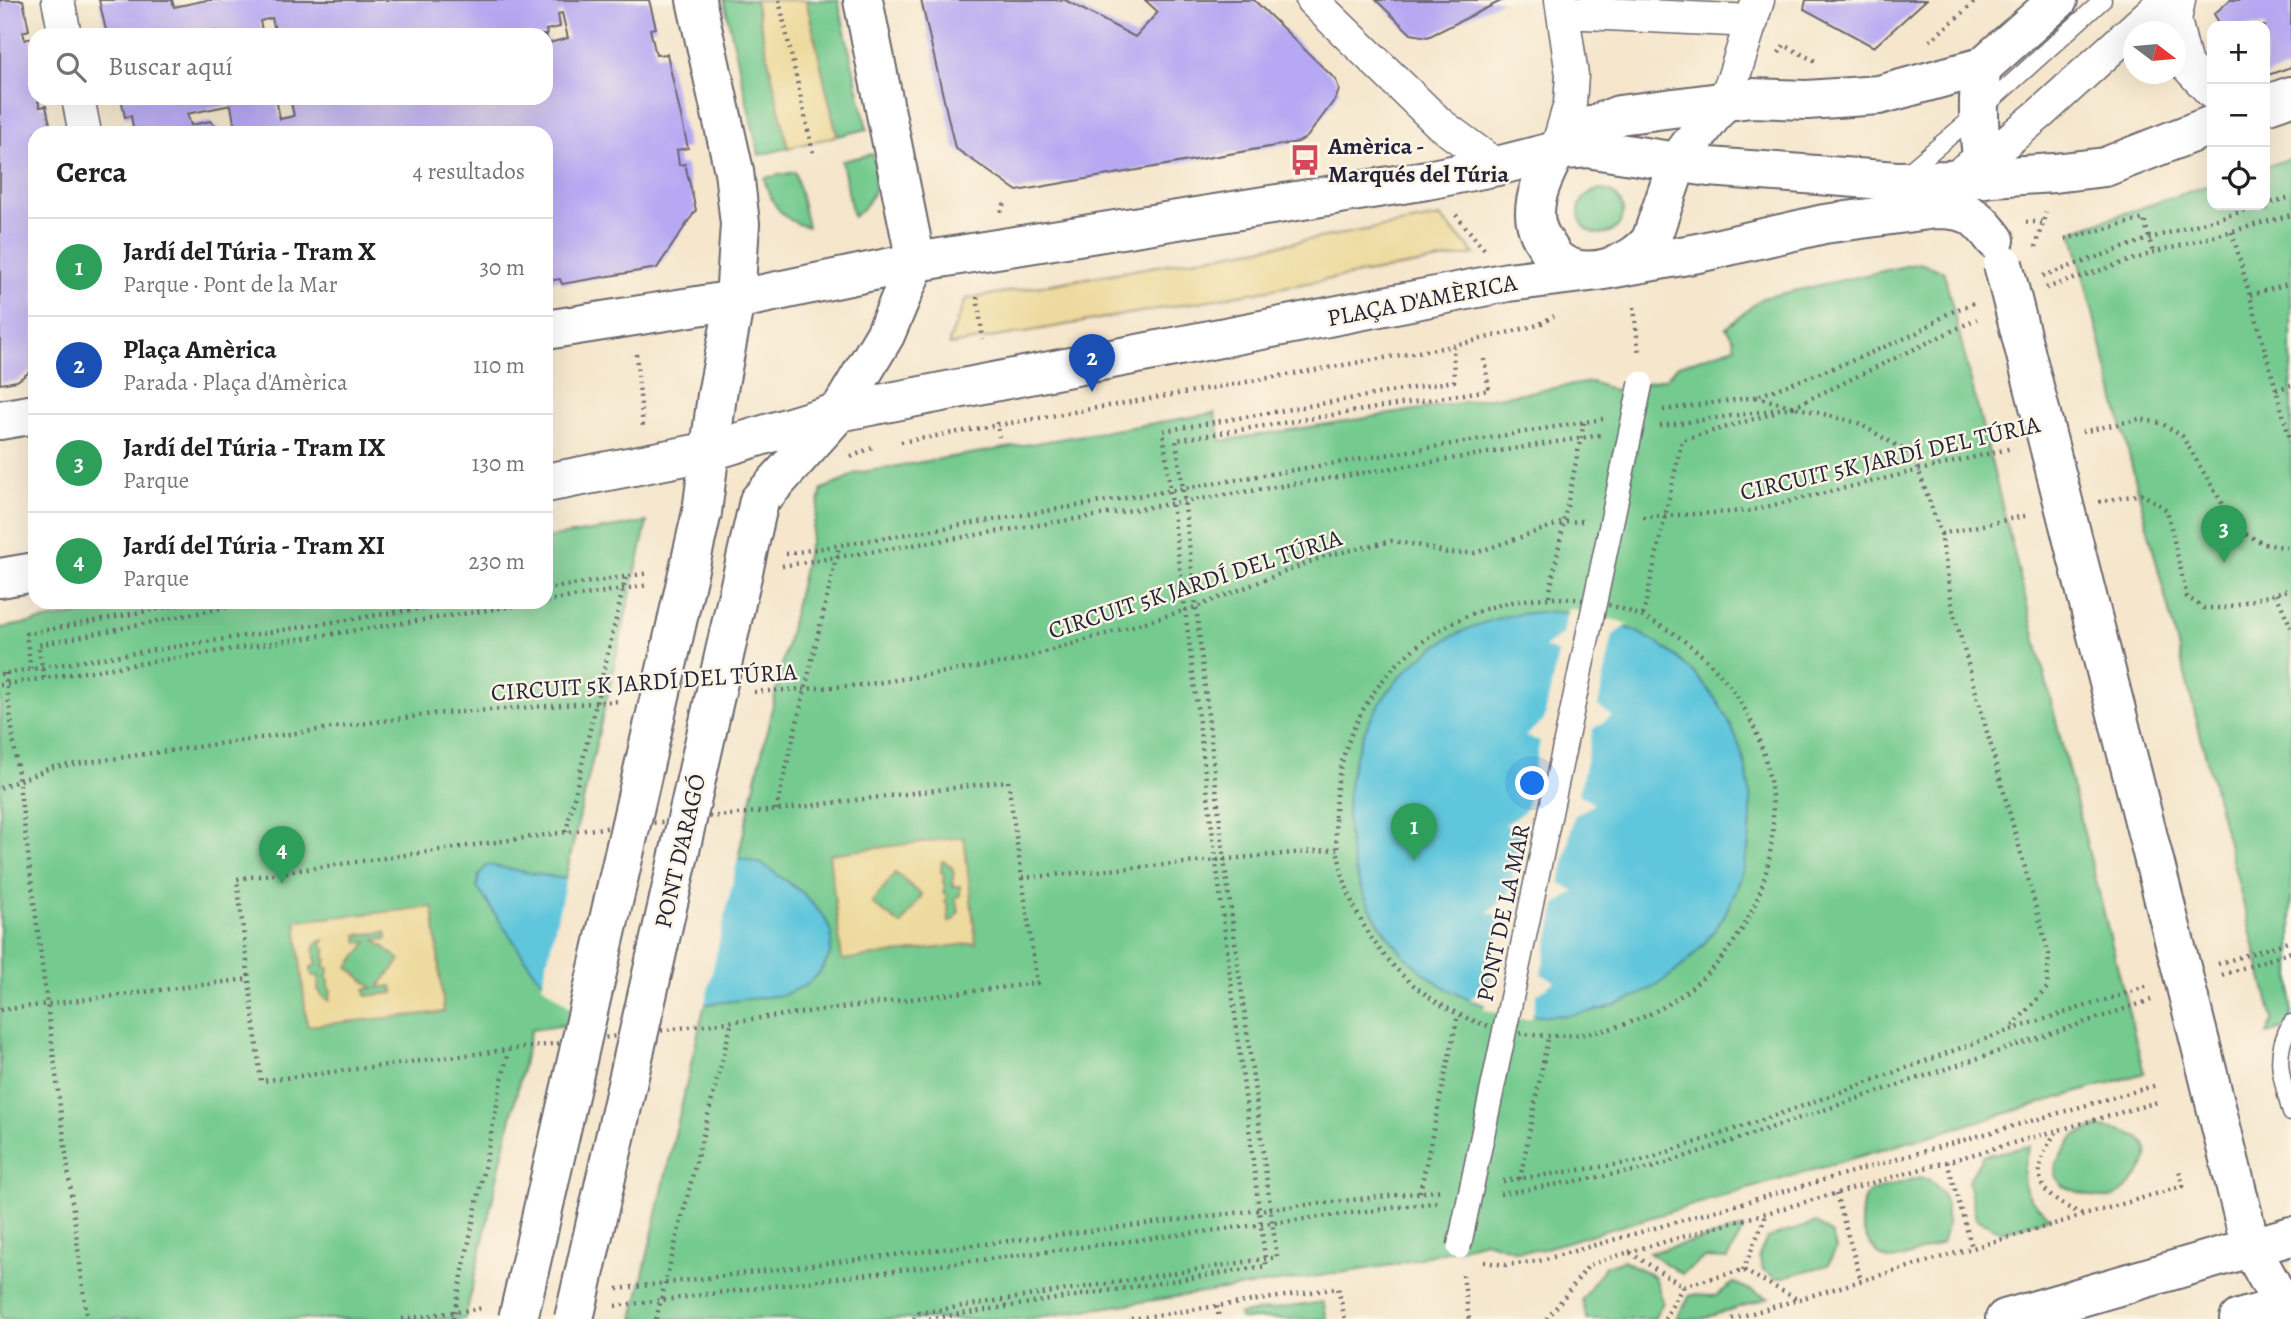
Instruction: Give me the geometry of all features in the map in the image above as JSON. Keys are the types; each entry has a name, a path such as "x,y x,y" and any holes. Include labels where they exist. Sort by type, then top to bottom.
{"main road":[{"path":"506,1312 702,512 718,395 736,300 740,224 734,171 696,0"},
{"path":"839,412 885,335 916,262 863,0"},
{"path":"1723,101 1678,161 1651,240 1635,255 1598,271 1559,262 1540,235 1535,215 1537,197 1556,151 1589,127 1619,115 1723,101 1807,100 1879,95 1982,67 2058,0"},
{"path":"1982,67 1978,94 1983,169 2017,260 2251,1248 2287,1309 2239,1319"},
{"path":"553,329 736,300 916,262 1427,180 1556,151 1587,148 1882,192 1947,180 1983,169 2074,171 2105,167 2207,127"},
{"name":"PLAÇA D'AMÈRICA","path":"553,482 711,452 839,412 1508,282 1598,271 1698,253 1824,224 1954,209 1967,212 1980,220 2017,260"},
{"name":"PONT D'ARAGÓ","path":"589,1313 759,501 839,412"},
{"path":"0,420 28,415"},
{"path":"0,578 28,573"},
{"path":"2005,1319 2291,1236"}],"street":[{"path":"58,0 64,28"},
{"path":"1312,0 1413,100 1440,124 1497,166"},
{"path":"1983,169 2165,0"},
{"path":"2179,0 2175,20 2186,65 2207,88"},
{"path":"1556,151 1570,104 1572,75 1562,6 1755,11 1723,101"},
{"path":"79,105 84,126"},
{"path":"1824,224 1947,180"},
{"name":"PONT DE LA MAR","path":"1459,1247 1641,383"}],"lane":[{"path":"1824,224 1882,192 1979,112 2102,0"},
{"path":"2291,1023 2285,1034 2279,1059 2291,1113"}],"path":[{"path":"779,0 813,153"},
{"path":"1924,45 1977,0"},
{"path":"1784,45 1819,63"},
{"path":"2270,203 2291,197"},
{"path":"2017,260 2151,238 2247,210"},
{"path":"2017,260 2037,241 2047,211"},
{"path":"1456,215 1488,253"},
{"path":"2043,290 2153,253 2291,215"},
{"path":"2065,239 2144,219 2153,253"},
{"path":"2232,233 2291,443"},
{"path":"2250,295 2291,283"},
{"path":"977,297 983,340"},
{"path":"1663,410 1755,397 1904,338 1949,313 1985,298"},
{"path":"1634,307 1641,383"},
{"path":"1643,615 1682,440 1794,407 1988,314"},
{"path":"898,442 1453,346 1454,382 1163,431 1266,1266 929,1319"},
{"path":"636,354 644,437"},
{"path":"914,1319 919,1313 1277,1257 1224,859 1183,489 1175,440 1489,390 1485,359"},
{"path":"2276,390 2291,386"},
{"path":"1755,397 1858,423 1913,456 1941,534 1953,610 2049,954 2047,988 2010,1030"},
{"path":"1648,428 1794,407"},
{"path":"786,555 1610,418"},
{"path":"2080,432 2139,419 2161,423 2182,436 2238,530 2264,544 2291,548"},
{"path":"1549,597 1584,422"},
{"path":"997,423 999,438"},
{"path":"770,568 1608,434"},
{"path":"850,457 873,446 886,444"},
{"name":"CIRCUIT 5K JARDÍ DEL TÚRIA","path":"1640,517 1749,511 2014,448"},
{"path":"2141,494 2167,510 2187,597 2204,608 2224,608 2291,589"},
{"name":"CIRCUIT 5K JARDÍ DEL TÚRIA","path":"749,692 864,685 1015,661 1196,607 1325,556 1391,541 1448,553 1475,553 1564,522 1589,520"},
{"path":"1941,534 2004,520"},
{"path":"776,810 839,547"},
{"path":"553,588 653,573"},
{"path":"566,832 626,576"},
{"path":"553,600 650,585"},
{"path":"2276,594 2291,627"},
{"path":"32,669 26,634 157,609"},
{"path":"44,678 38,645 216,609"},
{"path":"86,1319 7,684 3,673 417,609"},
{"path":"0,685 494,609"},
{"name":"CIRCUIT 5K JARDÍ DEL TÚRIA","path":"0,788 53,767 418,716 624,701"},
{"path":"237,879 261,1081 1037,984 1022,878 1337,849 1351,900 1377,947 1413,986 1458,1015 1502,1031 1548,1038 1520,1179"},
{"path":"2214,965 2291,941"},
{"path":"2221,976 2291,952"},
{"path":"0,1010 248,979"},
{"path":"1495,1182 1641,1161 1797,1108 2010,1030 2150,985"},
{"path":"1488,1195 1651,1168 2157,998"},
{"path":"1420,1193 1458,1015"},
{"path":"656,1319 732,1021"},
{"path":"453,1319 508,1051"},
{"path":"1459,1247 1477,1259 1493,1265 1521,1265 1539,1261 2157,1086"},
{"path":"1547,1319 1589,1265 2161,1101"},
{"path":"2056,1131 2042,1153 2039,1174 2045,1192 2060,1205 2084,1214"},
{"path":"1947,1162 1972,1247"},
{"path":"1732,1319 2183,1186 2179,1169"},
{"path":"611,1290 1445,1189"},
{"path":"1836,1194 1861,1280"},
{"path":"589,1313 660,1301 1448,1201"},
{"path":"1743,1270 1767,1213"},
{"path":"1459,1247 1469,1319"},
{"path":"1629,1252 1683,1286"},
{"path":"1665,1319 1683,1286 1743,1270 1799,1300"},
{"path":"1131,1319 1338,1288 1345,1319"},
{"path":"1217,1306 1219,1319"},
{"path":"402,1319 454,1312 506,1312"}],"green space":[{"path":"724,0 755,0 788,148 759,155"},
{"path":"806,0 838,0 867,129 837,136"},
{"path":"873,154 876,173 874,190 867,204 853,217 842,161"},
{"path":"2291,158 2291,1027 2267,1034 2273,1020 2072,231 2207,186 2207,210 2270,210 2270,165"},
{"path":"795,172 808,227 791,220 778,210 764,178"},
{"path":"1601,190 1616,197 1623,212 1616,227 1601,234 1586,227 1579,212 1586,197"},
{"path":"1919,263 1943,271 1945,277 2144,1073 1539,1250 1517,1251 1485,1241 1393,1265 1026,1319 633,1319 822,489 856,473 1215,413 1221,441 1591,382 1614,390 1667,378 1677,366 1735,347 1726,328 1762,298"},
{"path":"647,522 542,980 609,1019 531,1030 465,1319 0,1319 0,628 107,609 553,609 553,537"},
{"path":"2098,1127 2135,1136 2143,1141 2147,1149 2143,1169 2120,1194 2110,1198 2092,1196 2062,1186 2055,1175 2056,1163 2075,1135"},
{"path":"2029,1146 2024,1168 2024,1186 2033,1201 2050,1217 2004,1232 1976,1219 1968,1181 1983,1156"},
{"path":"1920,1177 1937,1187 1946,1204 1947,1223 1942,1243 1902,1258 1886,1259 1871,1245 1863,1230 1861,1215 1865,1199 1869,1192"},
{"path":"1816,1223 1832,1234 1836,1249 1828,1265 1776,1279 1763,1270 1759,1256 1767,1238"},
{"path":"1744,1228 1727,1259 1704,1258 1682,1274 1649,1253"},
{"path":"1623,1260 1655,1277 1663,1302 1654,1319 1587,1319 1582,1300 1605,1266"},
{"path":"1734,1283 1769,1298 1701,1319 1676,1319 1690,1295 1715,1296"},
{"path":"1323,1302 1327,1319 1240,1319 1239,1314"}],"sand":[{"path":"755,0 806,0 837,136 788,148"},
{"path":"1440,217 1475,254 950,345 949,341 966,299"},
{"path":"964,837 976,943 842,960 829,854","holes":["942,861 953,869 953,886 960,886 960,896 955,898 959,911 954,920 949,922 948,905 945,902 947,896 943,893 945,886 941,872","895,873 922,895 901,925 872,903"]},
{"path":"433,907 444,1012 307,1026 296,921","holes":["386,932 387,939 375,940 400,960 378,988 392,986 394,993 366,996 365,989 373,988 348,967 368,942 358,943 357,935","324,940 322,946 326,950 324,957 327,960 324,966 329,969 326,977 331,991 329,1001 318,989 319,976 313,976 311,973 311,967 317,965 314,954 316,944"]}],"water":[{"path":"1549,612 1588,616 1626,628 1661,646 1692,671 1717,702 1735,737 1747,775 1751,814 1747,853 1735,891 1717,926 1692,957 1661,982 1626,1000 1588,1012 1549,1016 1510,1012 1472,1000 1437,982 1406,957 1381,926 1363,891 1351,853 1347,814 1351,775 1363,737 1381,702 1406,671 1437,646 1472,628 1510,616"},
{"path":"738,858 762,864 803,893 825,918 832,935 830,955 820,972 805,986 783,995 682,1007 549,988 535,973 477,887 479,875 487,865 559,878 656,887"}],"pier":[{"path":"1568,608 1629,624 1613,635 1598,706 1612,716 1593,729 1579,794 1594,804 1574,816 1560,883 1575,891 1556,905 1541,974 1555,981 1537,994 1532,1019 1517,1019 1484,1009 1485,1004 1469,999 1488,988 1503,917 1488,912 1508,897 1522,830 1505,825 1525,811 1540,741 1525,736 1544,720 1558,653 1544,647 1562,635"},
{"path":"739,854 704,1008 608,1023 580,1015 542,985 567,875 668,882 705,863"}],"building":[{"path":"0,0 23,0 29,28 23,32 25,40 28,39 28,105 46,106 50,126 28,126 28,373 17,381 0,384"},
{"path":"99,0 172,0 174,7 207,0 649,0 656,28 650,29 656,55 667,54 688,148 677,150 679,165 685,164 696,210 657,268 562,284 560,279 553,280 553,126 234,126 231,105 277,105 280,119 294,116 292,105 553,105 553,42 568,38 562,13 558,14 560,27 553,28 274,28 272,18 260,21 262,28 105,28"},
{"path":"921,0 1065,0 1135,37 1158,12 1145,0 1254,0 1336,80 1339,90 1307,137 1298,142 1017,191 955,148"},
{"path":"1376,0 1503,0 1428,37 1411,34"},
{"path":"1806,0 1926,0 1874,47 1804,9"},
{"path":"2230,0 2291,0 2291,67 2270,74 2270,21 2218,21 2214,14"},
{"path":"122,105 231,105 187,114 191,125 210,121 215,126 133,126 131,116 125,117"}],"place":[{"name":"Amèrica - Marqués del Túria","path":"1305,160"},
{"name":"Plaça Amèrica","path":"1092,392"},
{"name":"Jardí del Túria - Tram IX","path":"2224,563"},
{"name":"Jardí del Túria - Tram X","path":"1414,861"},
{"name":"Jardí del Túria - Tram XI","path":"282,884"}]}
